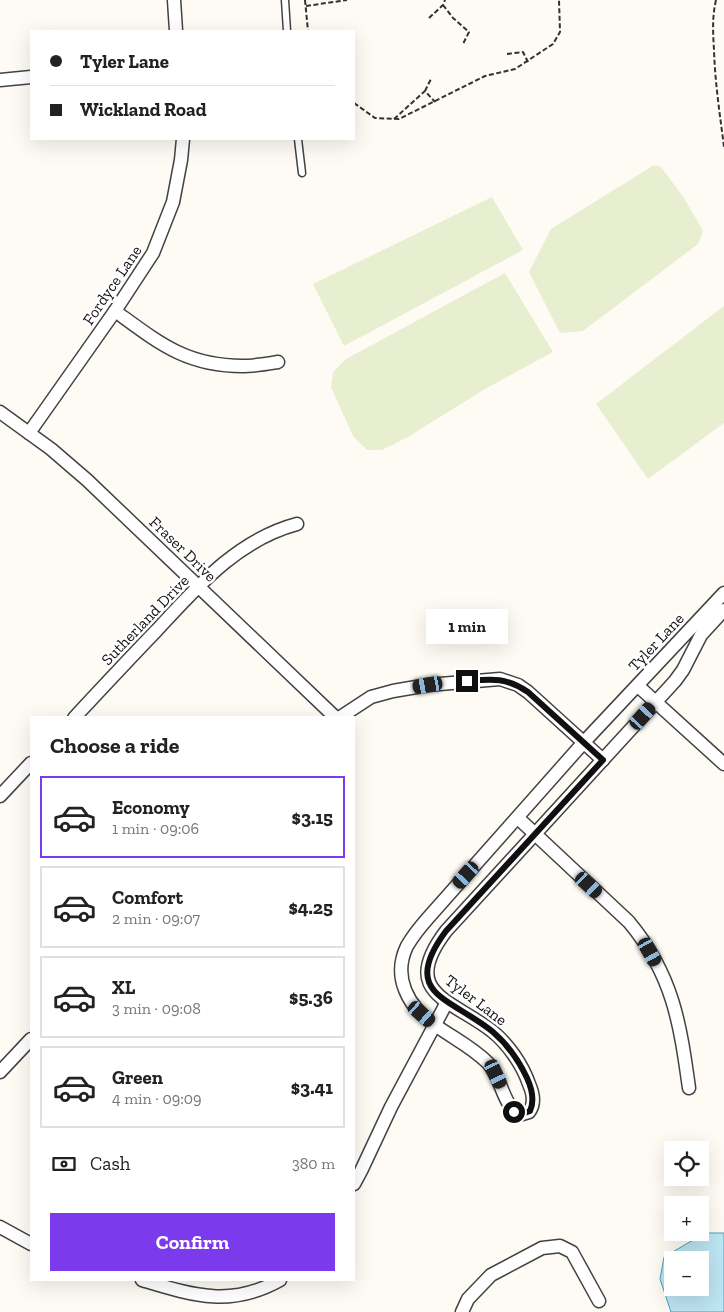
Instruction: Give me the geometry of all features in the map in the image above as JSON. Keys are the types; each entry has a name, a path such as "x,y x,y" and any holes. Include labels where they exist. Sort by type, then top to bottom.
{"street":[{"path":"174,0 176,30"},
{"path":"0,80 30,77"},
{"name":"Fordyce Lane","path":"29,433 143,270 160,238 173,202 178,181 182,140"},
{"path":"115,311 166,348 199,362 216,365 245,366 278,362"},
{"name":"Fraser Drive","path":"0,412 88,480 336,716"},
{"name":"Sutherland Drive","path":"76,716 198,586 222,565 246,546 281,528 297,524"},
{"name":"Tyler Lane","path":"724,593 584,742 428,918 415,934 405,951 401,977 403,987 410,1001 434,1025 467,1045 491,1066 514,1112 519,1115 530,1111 533,1098 530,1085 521,1067 506,1045 492,1032 447,1002 433,990 426,972 427,966 438,942 683,670 701,635 724,610"},
{"path":"341,716 365,700 393,691 428,685 500,680 518,685 528,692 603,760"},
{"path":"638,686 724,764"},
{"path":"0,796 30,764"},
{"path":"518,818 629,922 643,938 676,1007 683,1040 689,1088"},
{"path":"355,1182 391,1107 447,1002"},
{"path":"0,1072 29,1045"},
{"path":"0,1227 30,1243"},
{"path":"462,1312 468,1299 490,1275 542,1248 560,1246 572,1252 599,1301"},
{"path":"145,1281 181,1292 218,1297 245,1294 278,1281"}],"lane":[{"path":"284,0 287,30"},
{"path":"298,140 302,173"}],"path":[{"path":"305,0 308,30"},
{"path":"306,6 347,0"},
{"path":"429,18 445,0"},
{"path":"355,104 375,118 399,120 485,76 515,69 553,44 560,32 559,0"},
{"path":"716,0 713,23 714,63 724,147"},
{"path":"442,4 452,18 469,32 463,44"},
{"path":"507,54 523,52 528,62"},
{"path":"394,119 425,90 431,79"},
{"path":"425,90 435,102"}],"green space":[{"path":"654,165 661,167 684,198 703,231 698,244 583,331 560,333 529,272 551,229"},
{"path":"492,197 523,250 344,346 313,284"},
{"path":"505,273 553,352 485,389 408,437 382,450 367,450 353,436 331,387 333,372 346,359"},
{"path":"724,306 724,423 648,479 596,404"}],"water":[{"path":"709,1233 724,1233 724,1312 671,1312 666,1296 709,1296 709,1251 674,1251 691,1241 709,1241"},
{"path":"664,1257 664,1291 660,1279"}],"route":[{"path":"467,681 500,680 518,685 603,760 446,931 438,942 427,966 428,982 438,996 492,1032 506,1045 517,1060 530,1085 533,1098 530,1111 526,1114 519,1115 514,1112"}]}
